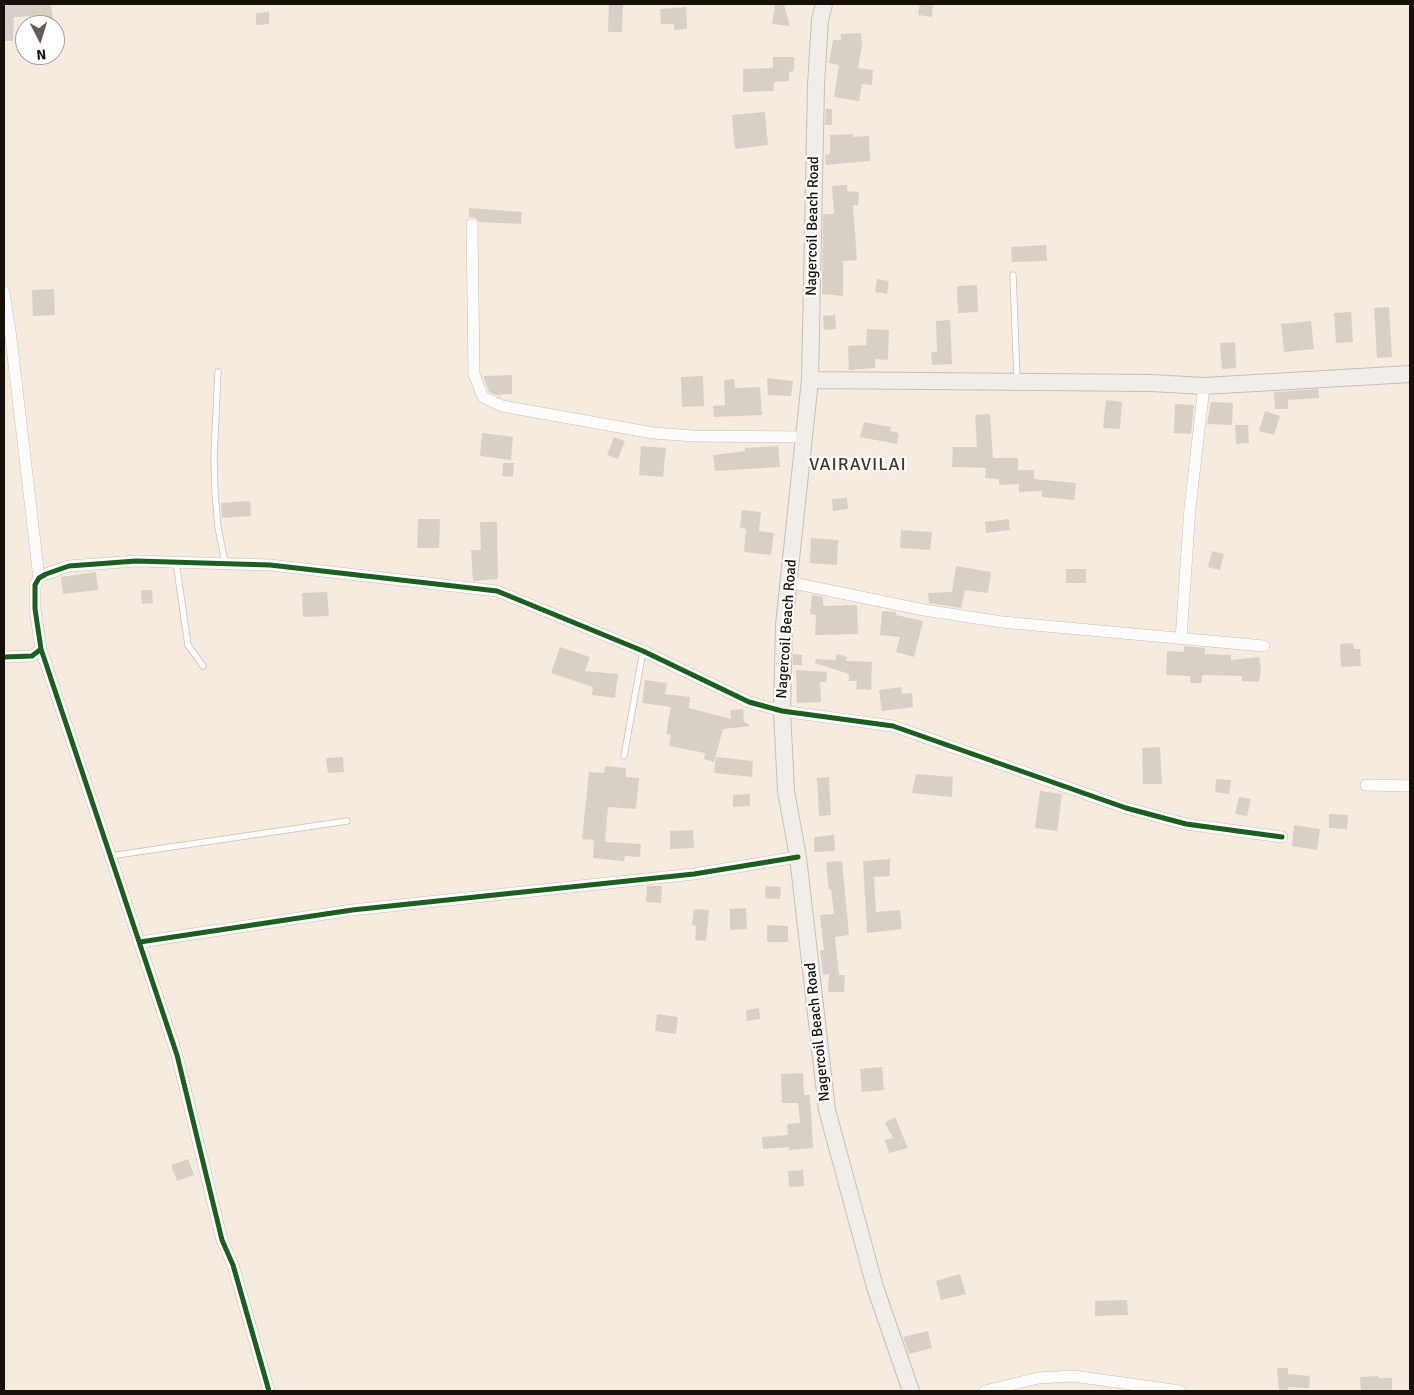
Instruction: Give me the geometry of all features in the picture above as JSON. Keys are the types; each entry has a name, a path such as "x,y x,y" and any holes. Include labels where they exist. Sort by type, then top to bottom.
{"main road":[{"name":"Nagercoil Beach Road","path":"824,4 820,20 816,85 810,380 784,625 782,711 786,791 798,857 826,1110 875,1287 911,1391"},
{"path":"810,380 1151,383 1204,386 1410,374"}],"street":[{"path":"472,224 474,374 483,397 502,406 653,433 694,436 805,437"},
{"path":"4,292 39,578 34,594 41,649 177,1055 222,1240 233,1265 269,1391"},
{"path":"1181,639 1190,508 1204,386"},
{"path":"39,578 69,566 99,562 224,563 270,565 497,591 643,651 749,702 782,711 893,726 1126,808 1186,824 1282,836"},
{"path":"788,582 924,610 1002,622 1264,646"},
{"path":"4,656 32,656 41,649"},
{"path":"1366,785 1410,786"},
{"path":"140,942 352,910 694,874 798,857"},
{"path":"985,1391 1038,1378 1073,1376 1112,1386 1180,1391"}],"lane":[{"path":"1013,275 1017,382"},
{"path":"218,372 214,457 215,493 224,563"},
{"path":"176,562 188,645 203,666"},
{"path":"624,756 643,651"},
{"path":"110,856 347,821"}],"building":[{"path":"4,4 51,4 52,15 15,15 13,41 4,41"},
{"path":"775,4 784,4 790,26 772,24"},
{"path":"920,4 933,4 932,17 918,15"},
{"path":"609,5 623,5 622,32 608,32"},
{"path":"686,7 687,29 674,30 674,24 661,24 660,9"},
{"path":"269,12 269,24 256,25 256,13"},
{"path":"861,33 862,46 858,68 873,70 872,85 862,84 859,101 834,97 839,65 829,63 833,40 841,40 841,34"},
{"path":"773,57 794,57 794,71 789,72 789,81 774,82 773,91 743,92 743,69 773,68"},
{"path":"826,109 832,109 832,125 825,125"},
{"path":"765,112 768,145 735,149 732,115"},
{"path":"853,134 853,137 869,136 870,161 826,165 825,155 830,154 830,135"},
{"path":"847,185 847,191 859,192 858,205 853,205 857,260 843,261 843,296 822,294 823,214 834,214 832,186"},
{"path":"469,208 522,212 521,224 479,222 475,217 469,217"},
{"path":"1046,245 1047,261 1012,262 1011,247"},
{"path":"877,279 889,281 887,294 875,292"},
{"path":"977,285 978,312 958,313 957,286"},
{"path":"54,289 55,315 33,316 32,290"},
{"path":"1389,307 1392,357 1377,358 1374,308"},
{"path":"1351,312 1353,342 1336,343 1334,313"},
{"path":"835,315 836,329 824,330 823,316"},
{"path":"950,320 952,364 932,365 931,352 937,352 936,321"},
{"path":"1311,321 1314,349 1284,352 1281,324"},
{"path":"867,329 889,330 888,360 875,359 875,368 849,370 848,346 866,345"},
{"path":"1235,342 1236,368 1222,369 1220,343"},
{"path":"512,375 512,394 496,395 489,392 484,376"},
{"path":"703,376 704,406 682,407 681,377"},
{"path":"767,378 793,381 791,396 768,395"},
{"path":"734,379 735,388 760,387 762,415 714,417 713,406 725,405 724,380"},
{"path":"1318,389 1319,398 1288,400 1288,409 1275,409 1274,392"},
{"path":"1106,400 1122,402 1120,429 1103,428"},
{"path":"1211,402 1233,403 1232,425 1207,424"},
{"path":"1175,404 1194,405 1191,434 1174,433"},
{"path":"1265,411 1280,416 1274,435 1259,431"},
{"path":"990,414 993,458 1018,458 1018,470 1034,470 1034,479 1076,483 1074,500 1042,497 1042,491 1019,492 1019,484 999,485 999,479 985,478 986,468 952,467 953,447 977,447 975,415"},
{"path":"864,422 891,427 890,431 899,433 897,444 860,437"},
{"path":"1235,425 1248,425 1249,443 1236,444"},
{"path":"482,433 513,437 511,460 480,456"},
{"path":"614,437 625,441 618,459 607,455"},
{"path":"641,446 666,448 663,477 639,475"},
{"path":"778,446 780,467 715,471 713,455 745,451 745,448"},
{"path":"503,463 514,463 513,477 502,476"},
{"path":"847,498 848,509 833,511 832,499"},
{"path":"250,501 251,516 222,518 221,503"},
{"path":"742,510 761,512 759,531 774,533 771,555 744,552 746,529 740,528"},
{"path":"418,519 440,519 439,548 417,548"},
{"path":"1009,519 1010,530 986,533 985,522"},
{"path":"480,522 497,522 498,579 473,581 471,550 481,550"},
{"path":"901,530 932,532 930,550 900,548"},
{"path":"811,538 838,540 837,565 810,563"},
{"path":"1212,551 1224,554 1220,570 1208,567"},
{"path":"956,566 991,572 988,593 965,590 961,608 929,603 928,593 952,592"},
{"path":"1066,569 1086,569 1086,583 1066,583"},
{"path":"96,572 98,590 63,594 61,577"},
{"path":"141,590 152,590 153,603 142,604"},
{"path":"327,592 329,616 303,617 302,593"},
{"path":"812,595 823,597 823,606 857,605 858,634 815,635 816,615 810,614"},
{"path":"882,611 896,612 896,615 923,621 914,657 896,652 900,637 880,635"},
{"path":"1353,643 1354,649 1360,649 1361,666 1341,667 1340,644"},
{"path":"1184,646 1205,648 1205,654 1231,655 1231,660 1259,657 1261,669 1259,682 1242,681 1242,676 1202,675 1202,683 1190,683 1190,676 1166,675 1167,651 1184,652"},
{"path":"560,647 590,657 585,671 618,674 615,698 592,695 593,687 551,673"},
{"path":"793,654 802,655 802,665 793,665"},
{"path":"837,654 847,657 846,661 872,662 871,690 856,689 857,681 849,681 849,674 815,663 816,659 835,660"},
{"path":"796,670 827,672 826,682 820,682 821,702 797,703"},
{"path":"645,680 667,683 665,694 690,697 689,708 731,719 730,710 743,709 744,722 751,726 723,729 714,762 704,759 705,753 669,746 671,735 666,734 671,707 642,703"},
{"path":"901,687 902,694 912,693 913,707 882,711 879,690"},
{"path":"1160,747 1162,784 1143,784 1142,748"},
{"path":"343,757 344,772 328,773 326,758"},
{"path":"716,757 753,761 752,777 714,773"},
{"path":"605,766 626,768 626,777 639,778 636,809 608,807 605,842 641,844 640,857 625,856 624,861 593,858 594,840 582,839 589,772 604,773"},
{"path":"916,774 953,777 952,797 912,793"},
{"path":"829,777 831,815 819,816 817,778"},
{"path":"1216,779 1231,780 1229,794 1215,792"},
{"path":"1040,791 1062,794 1057,831 1035,828"},
{"path":"750,794 750,806 733,807 733,795"},
{"path":"1239,797 1251,799 1247,816 1235,814"},
{"path":"1329,814 1348,815 1347,829 1329,828"},
{"path":"1294,825 1320,829 1317,850 1292,846"},
{"path":"693,830 694,848 670,849 670,831"},
{"path":"834,835 835,851 814,852 814,837"},
{"path":"890,859 890,876 874,877 876,912 900,910 902,929 867,933 863,861"},
{"path":"842,861 849,935 835,937 839,975 845,975 844,992 828,992 829,974 823,975 820,950 824,950 820,915 834,914 826,862"},
{"path":"647,886 662,886 661,903 646,902"},
{"path":"766,886 781,887 780,899 765,898"},
{"path":"746,908 747,929 730,930 730,909"},
{"path":"694,909 709,910 706,941 695,940 696,926 692,925"},
{"path":"767,925 788,926 788,942 767,942"},
{"path":"759,1008 760,1019 747,1021 746,1010"},
{"path":"657,1014 678,1017 676,1034 655,1031"},
{"path":"882,1067 884,1090 862,1092 860,1069"},
{"path":"803,1073 804,1095 810,1095 813,1148 789,1150 789,1147 763,1149 762,1137 788,1135 787,1124 800,1123 798,1103 782,1103 781,1074"},
{"path":"895,1117 908,1148 889,1153 885,1140 893,1138 885,1123"},
{"path":"188,1159 194,1175 177,1181 171,1165"},
{"path":"803,1170 804,1186 789,1187 788,1171"},
{"path":"960,1274 966,1294 941,1300 936,1281"},
{"path":"1127,1300 1128,1315 1095,1316 1095,1301"},
{"path":"928,1331 932,1348 909,1354 903,1337"},
{"path":"1277,1368 1288,1368 1288,1374 1310,1376 1309,1388 1288,1387 1289,1391 1279,1391"},
{"path":"1378,1376 1379,1378 1392,1378 1392,1391 1361,1391 1360,1377"}],"cycle path":[{"path":"4,657 32,656 41,649 35,609 35,585 39,578 46,574 69,566 136,561 270,565 497,591 643,651 749,702 782,711 893,726 1126,808 1186,824 1282,837"},
{"path":"41,649 177,1055 222,1240 233,1265 269,1391"},
{"path":"140,942 352,910 694,874 798,857"}],"district":[{"name":"VAIRAVILAI","path":"858,465"}]}
